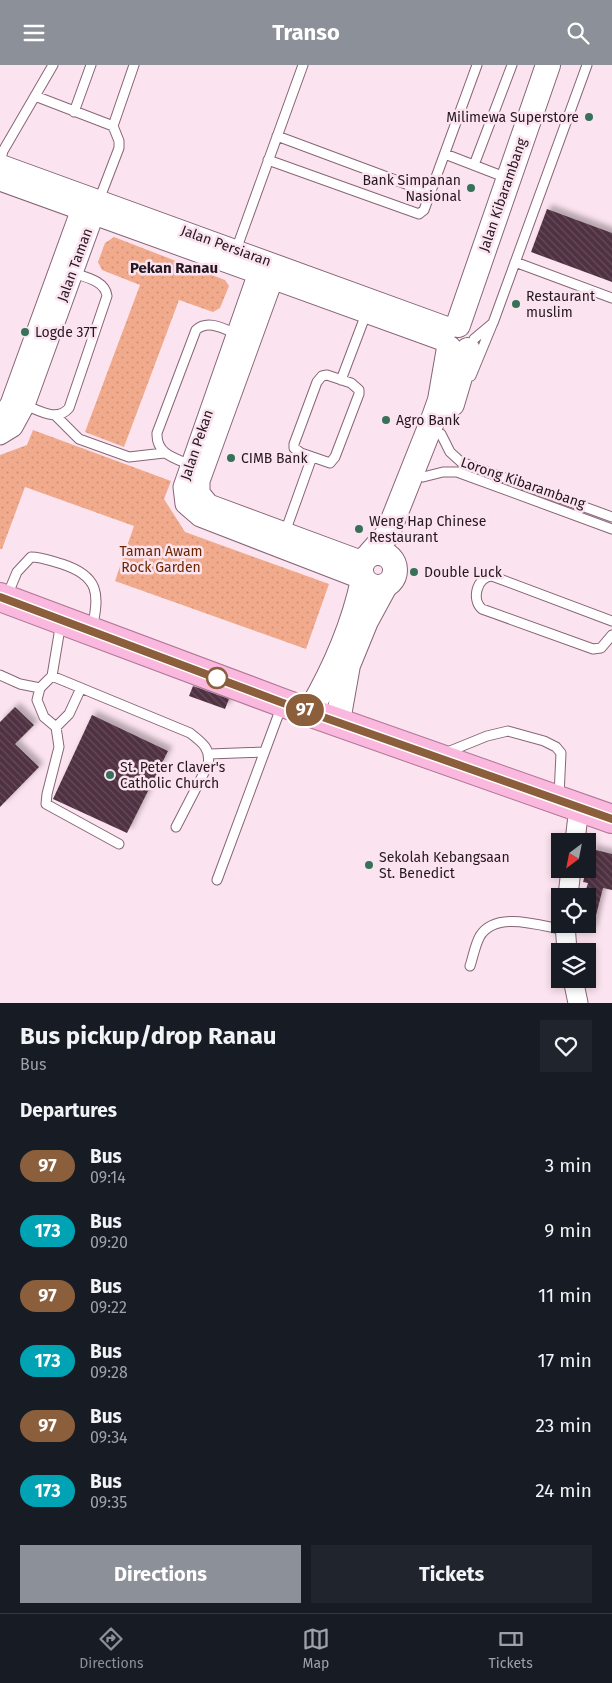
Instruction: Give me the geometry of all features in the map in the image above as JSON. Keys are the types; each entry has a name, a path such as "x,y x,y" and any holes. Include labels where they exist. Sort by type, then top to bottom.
{"highway":[{"path":"3,598 283,703 438,756 612,819"}],"street":[{"name":"Jalan Kibarambang","path":"310,711 336,663 434,417 457,339 548,65"},
{"name":"Jalan Persiaran","path":"0,163 90,205 457,339"},
{"name":"Jalan Persiaran","path":"0,181 90,205 236,250 268,270 366,314 457,339"},
{"name":"Jalan Taman","path":"0,417 10,404 90,205"},
{"name":"Jalan Pekan","path":"268,270 197,468 183,487 185,505 200,517 375,568"},
{"name":"Jalan Taman","path":"0,435 13,427 25,405 65,271"},
{"name":"Jalan Kibarambang","path":"338,721 348,665 366,621 375,568 424,477 444,426 457,339"},
{"path":"569,804 574,833"},
{"path":"575,988 578,1003"}],"lane":[{"path":"0,163 4,151 53,65"},
{"path":"74,111 91,65"},
{"path":"90,205 119,148 119,141 113,126 134,65"},
{"path":"236,250 303,65"},
{"path":"268,160 413,214 419,214 424,210 478,65"},
{"path":"474,165 512,65"},
{"path":"444,426 464,394 493,323 587,65"},
{"path":"35,96 113,126"},
{"path":"277,136 430,193"},
{"path":"445,154 509,179"},
{"path":"515,262 612,298"},
{"path":"56,416 63,415 69,408 107,297 106,289 100,283 65,271"},
{"path":"341,380 366,314"},
{"path":"457,339 493,323"},
{"path":"197,468 164,453 158,447 157,433 192,335 200,326 207,325 244,336"},
{"path":"327,375 356,386 358,397 333,461 326,463 312,457 297,451 294,448 294,440 319,379 327,375"},
{"path":"25,405 56,416 79,439 129,457 164,453"},
{"name":"Lorong Kibarambang","path":"444,426 450,452 461,462 612,517"},
{"path":"282,540 312,457"},
{"name":"Lorong Kibarambang","path":"424,477 443,472 457,472 612,529"},
{"path":"3,598 17,572 31,557 39,557 76,568 90,580 97,596 92,631"},
{"path":"612,621 492,576 486,576 482,580 475,597 477,604 482,609 593,649 601,648 612,635"},
{"path":"62,620 52,676 40,688 38,700 44,717 56,727 59,747 46,804 119,844"},
{"path":"0,675 20,684 40,688"},
{"path":"52,676 190,733 204,743 210,754 208,765 176,827"},
{"path":"56,727 69,714 81,688"},
{"path":"217,880 263,752 283,703"},
{"path":"438,756 487,736 508,731 544,741 556,747 561,753 569,804"},
{"path":"210,754 263,752"},
{"path":"470,966 479,938 492,925 507,921 551,926"}],"green space":[{"path":"114,237 225,280 229,286 220,308 213,312 179,300 124,447 85,432 140,285 102,270 98,262 105,243"},
{"name":"Taman Awam Rock Garden","path":"33,430 171,481 164,499 185,532 329,584 306,649 115,581 134,526 25,487 2,549 0,549 0,455 27,445"}],"building":[{"path":"547,209 612,233 612,282 531,252"},
{"path":"193,686 229,699 225,709 189,696"},
{"path":"15,707 34,725 15,744 39,767 0,807 0,722"},
{"name":"St. Peter Claver's Catholic Church","path":"92,715 168,751 127,833 53,799"},
{"path":"596,850 612,854 612,890 603,888 596,915 596,888 586,888 588,883 583,882 584,878 596,878"}],"bus line":[{"name":"97","path":"0,597 283,703 438,756 612,819"}],"place":[{"name":"Milimewa Superstore","path":"589,117"},
{"name":"Bank Simpanan Nasional","path":"471,188"},
{"name":"Restaurant muslim","path":"516,304"},
{"name":"Logde 37T","path":"25,332"},
{"name":"Agro Bank","path":"386,420"},
{"name":"CIMB Bank","path":"231,458"},
{"name":"Weng Hap Chinese Restaurant","path":"359,529"},
{"name":"Double Luck","path":"414,572"},
{"name":"St. Peter Claver's Catholic Church","path":"110,775"},
{"name":"Sekolah Kebangsaan St. Benedict","path":"369,865"}],"district":[{"name":"Pekan Ranau","path":"174,268"}]}
